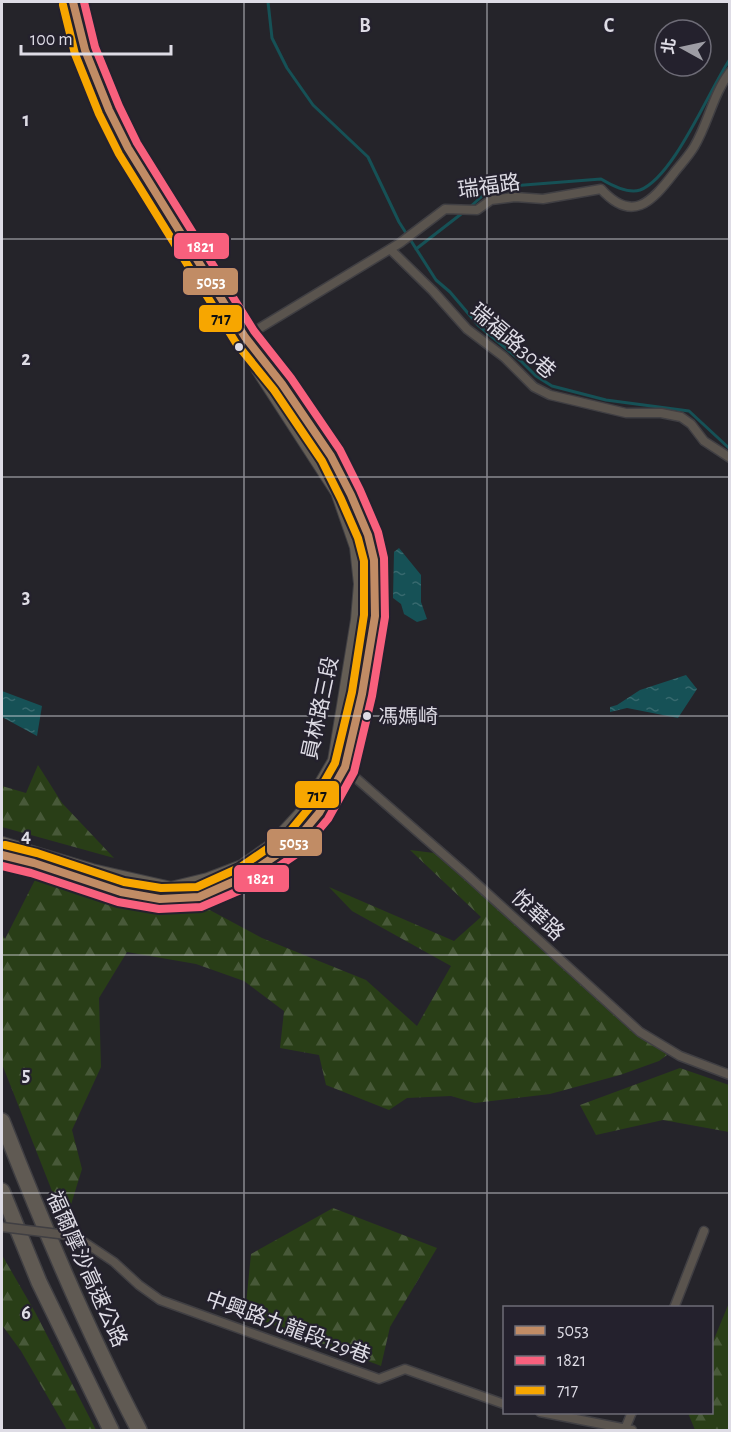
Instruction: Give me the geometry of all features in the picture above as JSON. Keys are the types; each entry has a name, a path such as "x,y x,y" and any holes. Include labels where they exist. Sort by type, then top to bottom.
{"highway":[{"name":"福爾摩沙高速公路","path":"2,1121 72,1289 118,1391 139,1431"},
{"path":"2,1191 39,1282 111,1431"}],"main road":[{"name":"員林路三段","path":"2,855 34,863 121,892 160,899 199,897 244,877 293,844 319,813 340,764 362,694 375,616 372,551 368,535 351,495 331,456 282,384 245,337 124,138 109,110 85,50 73,2"},
{"name":"員林路三段","path":"2,844 92,871 171,889 208,880 242,867 272,846 309,807 340,764"}],"street":[{"name":"瑞福路","path":"245,337 404,240 444,209 477,210 491,200 515,197 543,199 601,189 613,202 633,207 649,202 694,147 729,72"},
{"name":"瑞福路30巷","path":"390,249 433,291 466,329 504,357 534,387 550,395 626,413 661,413 681,417 692,424 704,441 729,458"},
{"name":"悅華路","path":"340,764 466,873 640,1032 680,1056 729,1075"},
{"name":"中興路九龍段129巷","path":"2,1227 75,1236 114,1262 139,1285 160,1300 379,1379 405,1369 503,1404"},
{"path":"675,1306 704,1232"},
{"path":"545,1414 629,1430 632,1414"}],"green space":[{"path":"38,765 62,803 114,858 2,827 2,786 26,793"},
{"path":"410,850 434,853 667,1055 659,1061 620,1075 550,1094 475,1103 451,1096 407,1098 389,1110 326,1085 319,1055 280,1048 284,1011 244,981 196,964 127,952 99,998 101,1067 72,1130 82,1169 65,1224 2,1064 2,934 5,939 41,868 175,907 206,908 262,938 366,980 417,1026 451,966 352,911 329,887 454,941 481,917"},
{"path":"680,1068 729,1085 729,1132 663,1120 596,1135 580,1105"},
{"path":"333,1208 437,1248 390,1327 381,1366 245,1314 251,1254"},
{"path":"2,1255 35,1312 96,1430 67,1430 21,1351 2,1325"},
{"path":"729,1303 729,1430 695,1430 688,1414 713,1414 713,1342"}],"water":[{"path":"399,548 421,575 421,602 427,619 417,622 404,614 401,604 393,598 394,552"},
{"path":"686,675 697,689 678,718 627,708 610,712 610,707 640,690"},
{"path":"2,691 42,706 37,736 2,717"}],"waterway":[{"path":"268,2 272,38 287,68 313,105 368,157 399,222 436,280 450,292 478,325 536,376 552,386 606,400 689,411 730,449"},
{"path":"470,207 488,191 497,187 601,179 625,190 640,190 653,182 678,151 730,59"},
{"path":"416,249 465,211"}],"transit line":[{"name":"5053","path":"2,855 34,863 121,892 160,899 199,897 244,877 293,844 319,813 345,767 362,694 375,616 374,560 368,535 351,495 331,456 282,384 245,337 128,148 109,110 85,50 73,2"},
{"name":"1821","path":"2,866 31,873 118,902 159,909 201,907 250,886 301,851 328,819 354,772 372,696 385,617 384,558 378,532 360,490 340,450 291,378 254,331 137,143 95,47 84,2"},
{"name":"717","path":"5,845 37,853 124,882 161,888 197,887 239,868 286,836 310,807 335,763 352,692 364,615 364,561 358,538 341,499 322,461 274,390 236,343 119,154 99,114 75,54 63,5"}],"place":[{"name":"馮媽崎","path":"367,716"}]}
